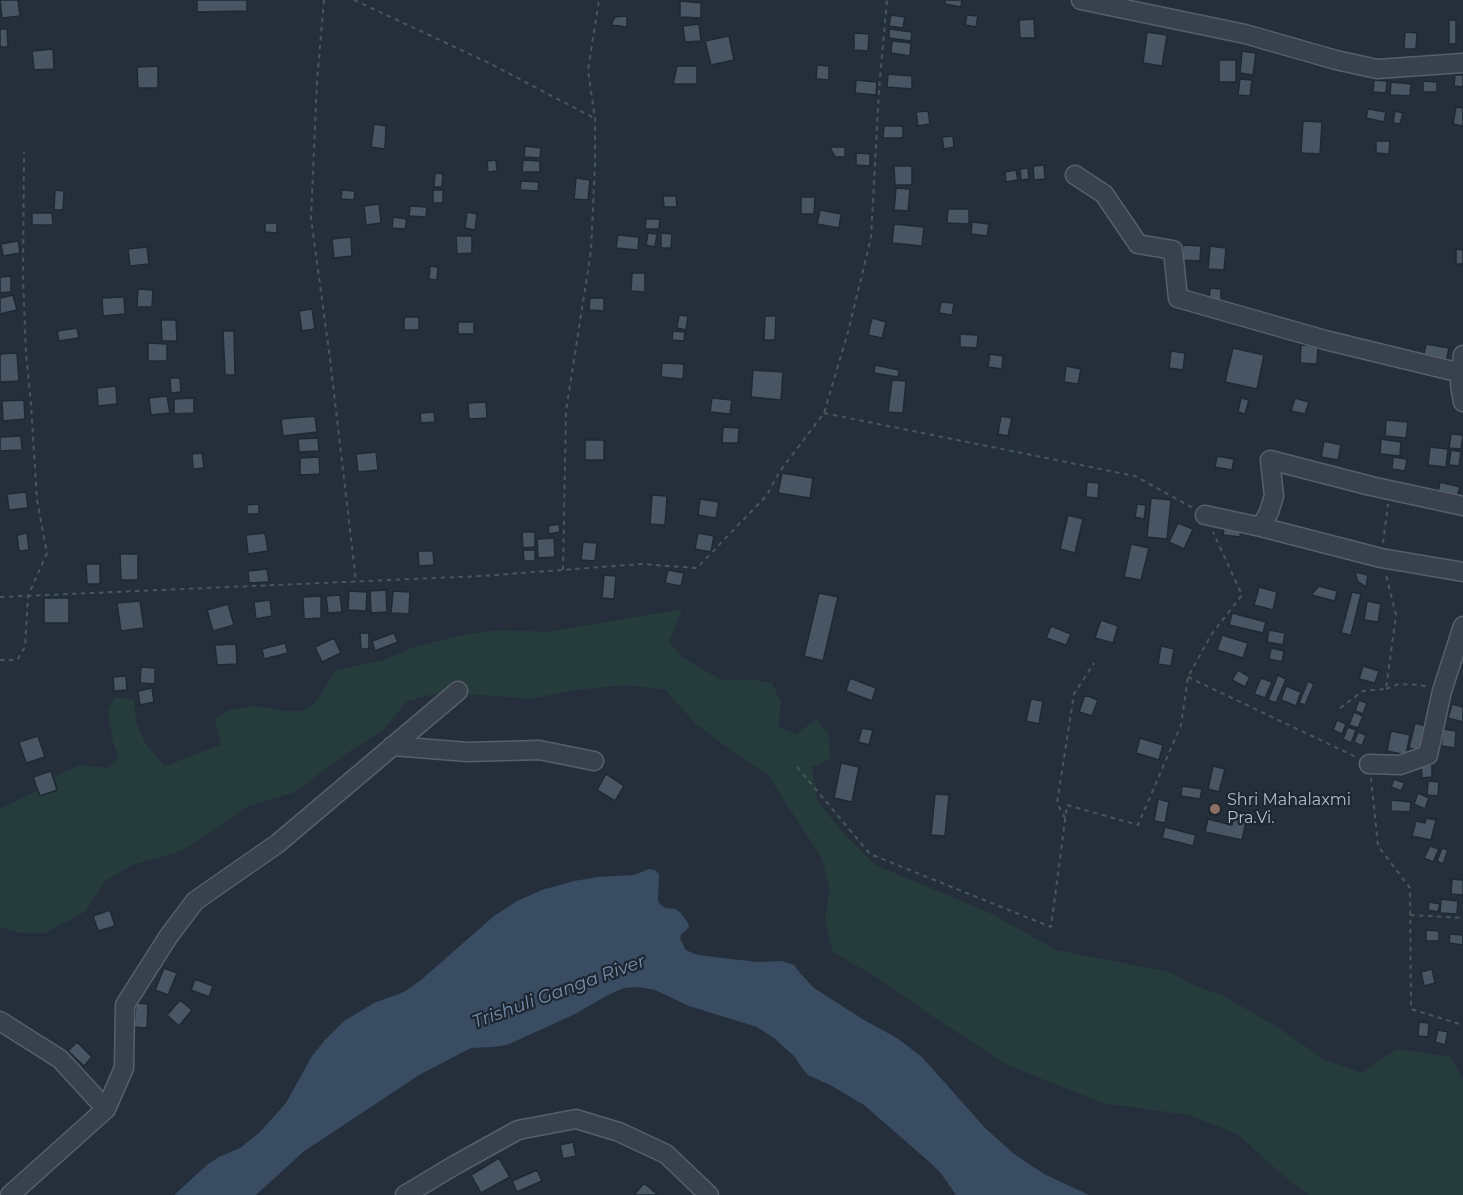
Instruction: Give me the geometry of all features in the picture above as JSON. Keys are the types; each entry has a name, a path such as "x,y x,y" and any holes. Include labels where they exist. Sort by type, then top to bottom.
{"street":[{"path":"1081,0 1245,34 1336,60 1377,69 1463,63"},
{"path":"1075,175 1104,194 1138,244 1173,250 1178,298 1325,339 1462,364 1460,384 1463,402"},
{"path":"1261,527 1274,496 1270,460 1371,486 1463,506"},
{"path":"1205,515 1381,558 1463,572"},
{"path":"1369,764 1400,765 1428,755 1442,691 1463,626"},
{"path":"10,1195 106,1109 124,1068 125,1005 168,937 195,901 277,844 458,692"},
{"path":"392,747 468,752 539,750 594,761"},
{"path":"0,1021 60,1059 106,1109"},
{"path":"405,1195 518,1130 576,1119 619,1132 666,1154 709,1195"}],"path":[{"path":"324,0 316,81 311,218 356,581"},
{"path":"354,0 489,63 595,119"},
{"path":"563,570 566,411 591,251 595,119 588,70 599,0"},
{"path":"0,597 482,576 641,564 697,568 767,495 780,471 824,413 848,332 871,238 879,90 887,0"},
{"path":"0,660 17,660 25,647 28,596 47,553 37,500 26,353 23,279 24,152"},
{"path":"797,767 870,854 1051,927 1067,805 1138,825 1181,725 1188,677 1211,635 1242,596 1205,515 1135,476 824,413"},
{"path":"1386,688 1396,615 1381,558 1390,489"},
{"path":"1065,818 1056,803 1074,694 1094,663"},
{"path":"1188,677 1369,764 1378,846 1410,888 1411,1009 1463,1025"},
{"path":"1340,708 1363,691 1399,684 1442,691"},
{"path":"1410,915 1463,918"}],"green space":[{"path":"682,609 669,642 682,657 721,680 753,680 772,683 781,703 778,727 796,734 817,719 829,735 830,759 812,767 817,800 843,833 875,865 990,913 1056,950 1170,972 1193,985 1222,995 1280,1029 1325,1060 1362,1073 1397,1049 1451,1057 1463,1080 1463,1195 1309,1195 1278,1171 1238,1134 1189,1115 1103,1103 1007,1065 881,980 833,952 825,919 830,890 822,858 767,774 696,724 665,690 626,685 574,690 531,699 434,694 407,701 384,729 295,792 246,807 181,851 130,866 104,882 86,911 45,933 20,933 0,927 0,809 46,786 60,774 81,765 107,768 119,758 113,742 108,710 115,697 134,700 136,721 145,743 165,766 221,745 215,720 228,710 254,706 302,711 317,701 336,670 383,660 417,646 467,634 501,630 546,632"}],"water":[{"name":"Trishuli Ganga River","path":"649,869 659,874 659,903 665,908 680,912 688,923 689,927 680,939 686,950 706,956 757,962 782,961 794,965 814,988 897,1038 922,1057 985,1128 1014,1154 1044,1174 1089,1195 956,1195 940,1172 864,1105 808,1075 795,1057 774,1038 757,1027 689,1006 655,990 637,987 624,988 608,995 575,1014 507,1045 471,1048 419,1075 303,1152 256,1195 174,1195 208,1164 240,1148 259,1133 286,1103 312,1056 344,1021 374,1003 404,992 494,916 517,901 542,890 598,877 634,875"}],"building":[{"path":"0,0 18,0 20,16 2,18"},
{"path":"197,0 247,0 247,11 197,12"},
{"path":"945,0 962,0 961,7 945,4"},
{"path":"680,1 701,3 701,18 680,17"},
{"path":"891,15 905,17 903,28 889,26"},
{"path":"967,15 978,16 976,27 965,25"},
{"path":"627,16 627,27 611,25 615,17"},
{"path":"1034,19 1035,38 1020,38 1019,20"},
{"path":"1449,20 1456,20 1456,44 1449,44"},
{"path":"699,24 701,41 685,42 683,26"},
{"path":"0,29 7,29 8,47 0,47"},
{"path":"889,29 912,32 911,41 889,38"},
{"path":"1147,32 1167,35 1162,66 1143,63"},
{"path":"1405,32 1417,33 1416,49 1404,49"},
{"path":"854,33 869,34 868,51 854,50"},
{"path":"729,36 734,60 711,65 705,41"},
{"path":"892,41 911,43 910,56 891,53"},
{"path":"53,49 54,69 34,70 32,51"},
{"path":"1242,51 1256,53 1253,75 1240,73"},
{"path":"1219,60 1236,60 1236,82 1219,82"},
{"path":"817,65 829,66 829,80 816,79"},
{"path":"158,66 158,88 138,88 137,67"},
{"path":"677,66 697,66 697,84 673,84"},
{"path":"888,74 912,76 912,89 887,87"},
{"path":"1455,75 1463,75 1463,87 1454,86"},
{"path":"1240,79 1252,80 1250,96 1238,95"},
{"path":"856,80 877,82 876,95 855,93"},
{"path":"1374,80 1387,81 1386,93 1373,92"},
{"path":"1423,81 1437,82 1437,92 1423,92"},
{"path":"1391,82 1411,84 1410,96 1390,95"},
{"path":"1456,107 1463,108 1463,126 1453,124"},
{"path":"1368,109 1386,112 1384,122 1366,118"},
{"path":"928,111 930,124 918,126 916,112"},
{"path":"1395,111 1403,113 1400,124 1393,123"},
{"path":"1303,121 1322,122 1320,154 1301,153"},
{"path":"374,124 386,126 385,149 371,147"},
{"path":"884,126 903,126 903,138 883,138"},
{"path":"953,136 954,147 944,149 942,137"},
{"path":"1376,141 1390,141 1389,154 1376,153"},
{"path":"525,146 541,148 540,158 524,157"},
{"path":"830,147 845,147 845,157 835,157"},
{"path":"856,153 870,154 870,166 856,165"},
{"path":"496,160 497,171 488,172 487,161"},
{"path":"523,160 540,161 540,172 522,172"},
{"path":"1044,165 1045,179 1034,180 1033,166"},
{"path":"894,166 912,166 912,185 895,185"},
{"path":"1028,168 1029,179 1021,180 1020,169"},
{"path":"1016,170 1018,180 1006,182 1005,172"},
{"path":"435,173 443,174 442,187 434,187"},
{"path":"576,178 590,180 588,200 574,199"},
{"path":"521,181 539,182 538,191 520,190"},
{"path":"896,188 910,189 908,211 894,210"},
{"path":"55,190 64,191 63,210 54,210"},
{"path":"342,190 355,191 354,200 341,199"},
{"path":"433,190 443,190 443,203 433,203"},
{"path":"663,196 676,196 677,207 664,207"},
{"path":"801,197 815,197 814,214 801,214"},
{"path":"379,204 381,223 366,225 364,206"},
{"path":"410,206 427,207 426,217 409,216"},
{"path":"948,209 969,209 969,224 947,223"},
{"path":"820,210 841,214 839,228 817,224"},
{"path":"467,212 477,214 475,230 465,228"},
{"path":"32,213 52,213 53,225 32,225"},
{"path":"393,217 407,219 405,229 392,228"},
{"path":"646,219 660,219 659,229 645,229"},
{"path":"972,222 989,224 987,236 971,234"},
{"path":"265,223 277,223 277,233 265,232"},
{"path":"894,224 924,227 922,246 892,243"},
{"path":"648,233 657,234 655,247 646,245"},
{"path":"661,233 672,234 671,248 661,248"},
{"path":"618,235 639,237 638,250 616,248"},
{"path":"456,236 472,236 472,253 457,254"},
{"path":"351,237 352,256 334,258 332,239"},
{"path":"18,241 20,253 3,256 1,244"},
{"path":"1183,245 1201,246 1200,261 1182,260"},
{"path":"1210,246 1226,248 1224,270 1208,269"},
{"path":"147,247 149,264 130,266 128,249"},
{"path":"1456,249 1463,250 1463,264 1456,264"},
{"path":"430,266 438,267 437,280 429,279"},
{"path":"632,273 645,273 645,292 631,291"},
{"path":"11,276 11,292 0,293 0,277"},
{"path":"1210,288 1221,289 1221,301 1209,300"},
{"path":"138,289 153,290 152,307 137,307"},
{"path":"13,295 17,310 0,314 0,298"},
{"path":"124,297 125,314 103,316 102,298"},
{"path":"590,298 604,298 604,311 589,310"},
{"path":"941,302 954,303 952,315 939,313"},
{"path":"312,309 315,329 302,331 299,311"},
{"path":"679,315 688,316 686,330 677,328"},
{"path":"765,316 776,316 775,340 764,340"},
{"path":"404,317 419,317 419,330 404,330"},
{"path":"872,318 886,322 882,338 868,335"},
{"path":"161,320 176,320 177,341 162,341"},
{"path":"458,322 474,322 474,334 458,334"},
{"path":"77,328 79,338 59,341 57,331"},
{"path":"223,331 234,331 235,375 225,375"},
{"path":"673,331 685,332 684,341 672,340"},
{"path":"960,334 978,335 977,348 960,347"},
{"path":"148,343 167,344 167,361 148,361"},
{"path":"1426,344 1449,348 1446,363 1423,358"},
{"path":"1301,345 1318,346 1317,364 1300,363"},
{"path":"1233,348 1264,355 1257,389 1225,382"},
{"path":"1171,351 1185,353 1183,370 1169,368"},
{"path":"17,353 19,381 0,382 0,354"},
{"path":"990,354 1003,356 1002,369 988,367"},
{"path":"662,363 684,364 683,379 661,377"},
{"path":"875,365 899,370 898,377 874,373"},
{"path":"1066,366 1081,369 1078,384 1064,382"},
{"path":"753,370 783,372 781,400 751,397"},
{"path":"170,378 180,378 181,392 171,393"},
{"path":"892,380 906,381 903,413 888,412"},
{"path":"116,386 117,404 98,406 97,388"},
{"path":"167,396 170,413 151,415 149,398"},
{"path":"194,398 194,413 174,414 174,399"},
{"path":"712,398 732,400 730,414 710,412"},
{"path":"1241,398 1249,400 1245,414 1238,412"},
{"path":"1295,398 1309,402 1305,414 1291,411"},
{"path":"24,400 25,419 3,421 2,401"},
{"path":"486,402 487,418 469,419 468,403"},
{"path":"434,412 435,422 421,423 420,413"},
{"path":"315,416 317,432 283,436 281,419"},
{"path":"1001,416 1012,418 1008,436 998,434"},
{"path":"1386,420 1408,422 1406,438 1385,436"},
{"path":"723,427 739,428 738,443 722,443"},
{"path":"1451,434 1463,435 1461,449 1449,448"},
{"path":"21,436 22,450 0,451 0,437"},
{"path":"318,438 319,451 299,452 298,439"},
{"path":"1381,439 1401,442 1400,456 1380,454"},
{"path":"585,440 604,440 604,460 585,460"},
{"path":"1324,441 1341,445 1338,460 1321,457"},
{"path":"1430,447 1448,449 1446,467 1428,465"},
{"path":"1451,450 1461,452 1459,466 1449,465"},
{"path":"376,452 378,470 358,472 356,454"},
{"path":"202,453 204,468 193,469 192,454"},
{"path":"1217,456 1234,459 1232,470 1215,467"},
{"path":"319,457 320,474 300,475 300,458"},
{"path":"1393,457 1407,459 1405,471 1392,469"},
{"path":"782,473 813,478 810,498 778,493"},
{"path":"1087,482 1099,483 1098,498 1086,497"},
{"path":"1440,482 1460,487 1456,501 1437,497"},
{"path":"26,492 28,508 9,510 7,494"},
{"path":"652,495 667,496 665,525 650,524"},
{"path":"1151,498 1171,500 1167,539 1147,537"},
{"path":"700,499 719,502 716,518 698,515"},
{"path":"259,504 259,514 247,514 247,505"},
{"path":"1137,504 1146,505 1144,519 1135,517"},
{"path":"1068,515 1083,519 1075,553 1060,549"},
{"path":"1178,523 1193,529 1184,549 1169,542"},
{"path":"1225,523 1241,525 1240,537 1223,535"},
{"path":"559,524 560,532 549,534 548,526"},
{"path":"522,532 535,532 535,547 523,548"},
{"path":"27,533 29,550 19,551 17,535"},
{"path":"265,533 268,551 248,554 246,535"},
{"path":"698,533 714,536 711,552 695,549"},
{"path":"554,538 555,557 538,558 537,539"},
{"path":"583,542 597,543 595,561 581,560"},
{"path":"1131,544 1149,548 1141,580 1124,577"},
{"path":"523,550 535,550 535,561 524,561"},
{"path":"418,551 433,551 434,565 419,566"},
{"path":"120,554 138,554 138,580 121,580"},
{"path":"86,564 100,564 100,584 87,584"},
{"path":"267,569 269,582 249,583 248,571"},
{"path":"668,570 684,573 681,586 665,583"},
{"path":"1355,572 1368,575 1366,587 1358,582"},
{"path":"604,575 616,576 614,599 602,598"},
{"path":"1319,586 1337,591 1335,601 1311,595"},
{"path":"1259,587 1277,592 1273,610 1254,605"},
{"path":"386,590 387,612 371,613 370,591"},
{"path":"349,591 367,592 366,611 348,610"},
{"path":"393,591 410,592 409,614 391,613"},
{"path":"1352,592 1361,594 1351,635 1341,633"},
{"path":"819,593 838,597 823,661 804,656"},
{"path":"340,595 342,612 328,613 326,596"},
{"path":"321,596 321,618 304,619 303,597"},
{"path":"44,598 69,598 69,623 44,623"},
{"path":"270,600 272,616 256,619 254,602"},
{"path":"140,601 144,628 121,631 117,603"},
{"path":"1367,601 1381,604 1378,622 1364,620"},
{"path":"228,604 234,625 213,631 207,610"},
{"path":"1232,613 1266,622 1263,633 1229,625"},
{"path":"1101,620 1118,626 1113,643 1095,638"},
{"path":"1051,626 1071,634 1066,645 1046,638"},
{"path":"1269,630 1285,633 1283,645 1267,642"},
{"path":"360,633 369,633 369,649 361,649"},
{"path":"394,633 398,642 375,651 372,641"},
{"path":"1222,635 1248,643 1243,658 1217,650"},
{"path":"334,638 341,653 322,662 315,647"},
{"path":"285,643 288,653 264,659 262,649"},
{"path":"236,644 237,664 217,665 215,645"},
{"path":"1161,646 1174,649 1171,666 1158,664"},
{"path":"1271,648 1284,651 1282,662 1269,659"},
{"path":"1363,666 1379,671 1375,683 1359,679"},
{"path":"141,667 155,668 155,684 140,683"},
{"path":"1238,670 1250,677 1245,687 1232,680"},
{"path":"1278,675 1286,679 1276,703 1268,700"},
{"path":"126,676 127,690 114,691 113,677"},
{"path":"850,678 876,688 872,701 846,691"},
{"path":"1261,678 1272,682 1265,698 1254,694"},
{"path":"1308,681 1314,684 1305,705 1299,703"},
{"path":"1286,686 1301,692 1296,706 1281,700"},
{"path":"152,688 154,702 140,705 138,691"},
{"path":"1085,695 1098,700 1092,716 1079,712"},
{"path":"1031,699 1043,701 1039,724 1026,721"},
{"path":"1359,700 1367,703 1363,714 1355,711"},
{"path":"1452,704 1463,707 1463,722 1448,718"},
{"path":"1354,712 1363,716 1358,728 1349,725"},
{"path":"1337,720 1346,724 1342,734 1333,730"},
{"path":"1415,723 1426,726 1421,751 1409,748"},
{"path":"1348,727 1356,730 1351,743 1343,739"},
{"path":"862,728 873,730 869,745 858,742"},
{"path":"1443,729 1456,731 1455,748 1441,746"},
{"path":"1391,731 1410,735 1406,755 1387,751"},
{"path":"1358,732 1366,735 1362,746 1354,742"},
{"path":"38,736 45,757 26,763 19,742"},
{"path":"1140,738 1163,745 1159,760 1136,753"},
{"path":"841,763 859,767 852,802 834,798"},
{"path":"1421,765 1432,765 1432,777 1422,778"},
{"path":"1213,766 1225,769 1219,792 1208,789"},
{"path":"51,771 57,790 40,796 33,777"},
{"path":"606,774 624,786 615,801 597,790"},
{"path":"1394,779 1405,783 1401,791 1391,787"},
{"path":"1428,781 1439,782 1438,796 1427,795"},
{"path":"1182,786 1202,789 1200,799 1181,796"},
{"path":"1418,793 1429,798 1425,809 1414,804"},
{"path":"935,794 949,795 945,836 931,835"},
{"path":"1158,799 1169,802 1165,823 1154,821"},
{"path":"1391,800 1411,802 1410,812 1391,811"},
{"path":"1235,810 1248,813 1242,840 1205,832 1208,819 1232,825"},
{"path":"1426,818 1436,820 1431,840 1412,836 1416,821 1425,823"},
{"path":"1165,827 1196,835 1193,846 1162,838"},
{"path":"1430,846 1439,849 1433,862 1424,858"},
{"path":"1442,848 1448,850 1443,864 1437,861"},
{"path":"1452,879 1463,880 1463,895 1451,894"},
{"path":"1441,899 1458,901 1457,914 1440,913"},
{"path":"1429,902 1440,904 1438,912 1428,910"},
{"path":"110,910 115,926 98,931 93,916"},
{"path":"1426,930 1439,931 1439,941 1426,941"},
{"path":"1450,934 1463,935 1463,945 1449,943"},
{"path":"164,968 177,973 168,995 155,990"},
{"path":"1432,969 1435,983 1424,986 1421,972"},
{"path":"195,979 213,986 209,997 191,990"},
{"path":"180,1000 192,1010 179,1026 167,1015"},
{"path":"136,1003 148,1004 147,1028 134,1027"},
{"path":"1419,1022 1429,1023 1428,1037 1418,1036"},
{"path":"1438,1030 1448,1032 1445,1045 1435,1042"},
{"path":"77,1042 92,1057 84,1066 68,1051"},
{"path":"573,1142 576,1156 563,1159 560,1145"},
{"path":"499,1158 510,1177 481,1193 471,1175"},
{"path":"537,1170 542,1181 517,1192 512,1181"},
{"path":"644,1183 657,1194 634,1195"}],"place":[{"name":"Shri Mahalaxmi Pra.Vi.","path":"1215,809"}]}
